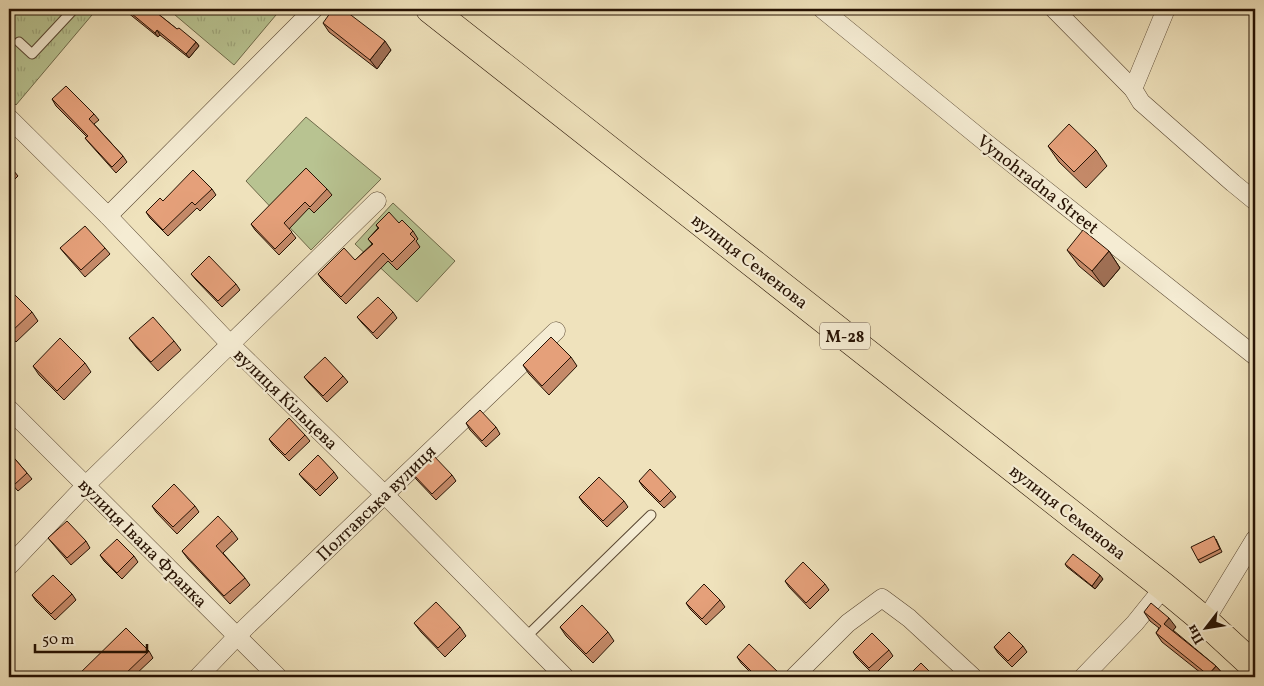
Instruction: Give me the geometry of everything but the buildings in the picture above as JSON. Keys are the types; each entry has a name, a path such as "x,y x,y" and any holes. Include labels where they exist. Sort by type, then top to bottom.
{"highway":[{"name":"вулиця Семенова","path":"430,9 1164,587 1205,621 1255,667"}],"street":[{"path":"108,216 314,9"},
{"name":"Vynohradna Street","path":"822,9 985,142 1255,356"},
{"path":"1054,9 1133,89 1141,102 1255,200"},
{"path":"1133,89 1166,9"},
{"name":"вулиця Кільцева","path":"9,118 108,216 231,345 384,494 565,677"},
{"path":"9,566 85,486 377,201"},
{"name":"Полтавська вулиця","path":"198,677 246,627 556,331"},
{"name":"вулиця Івана Франка","path":"9,409 278,677"},
{"path":"1205,621 1255,539"},
{"path":"1084,677 1135,623 1164,587"},
{"path":"794,677 848,623 882,598 909,618 974,677"}],"lane":[{"path":"19,42 32,54 74,9"},
{"path":"526,637 651,515"}],"green space":[{"path":"9,9 97,9 16,105 9,98"},
{"path":"168,9 281,9 234,65"},
{"path":"306,117 381,179 311,250 246,181"},
{"path":"393,203 455,261 417,302 355,244"}]}
